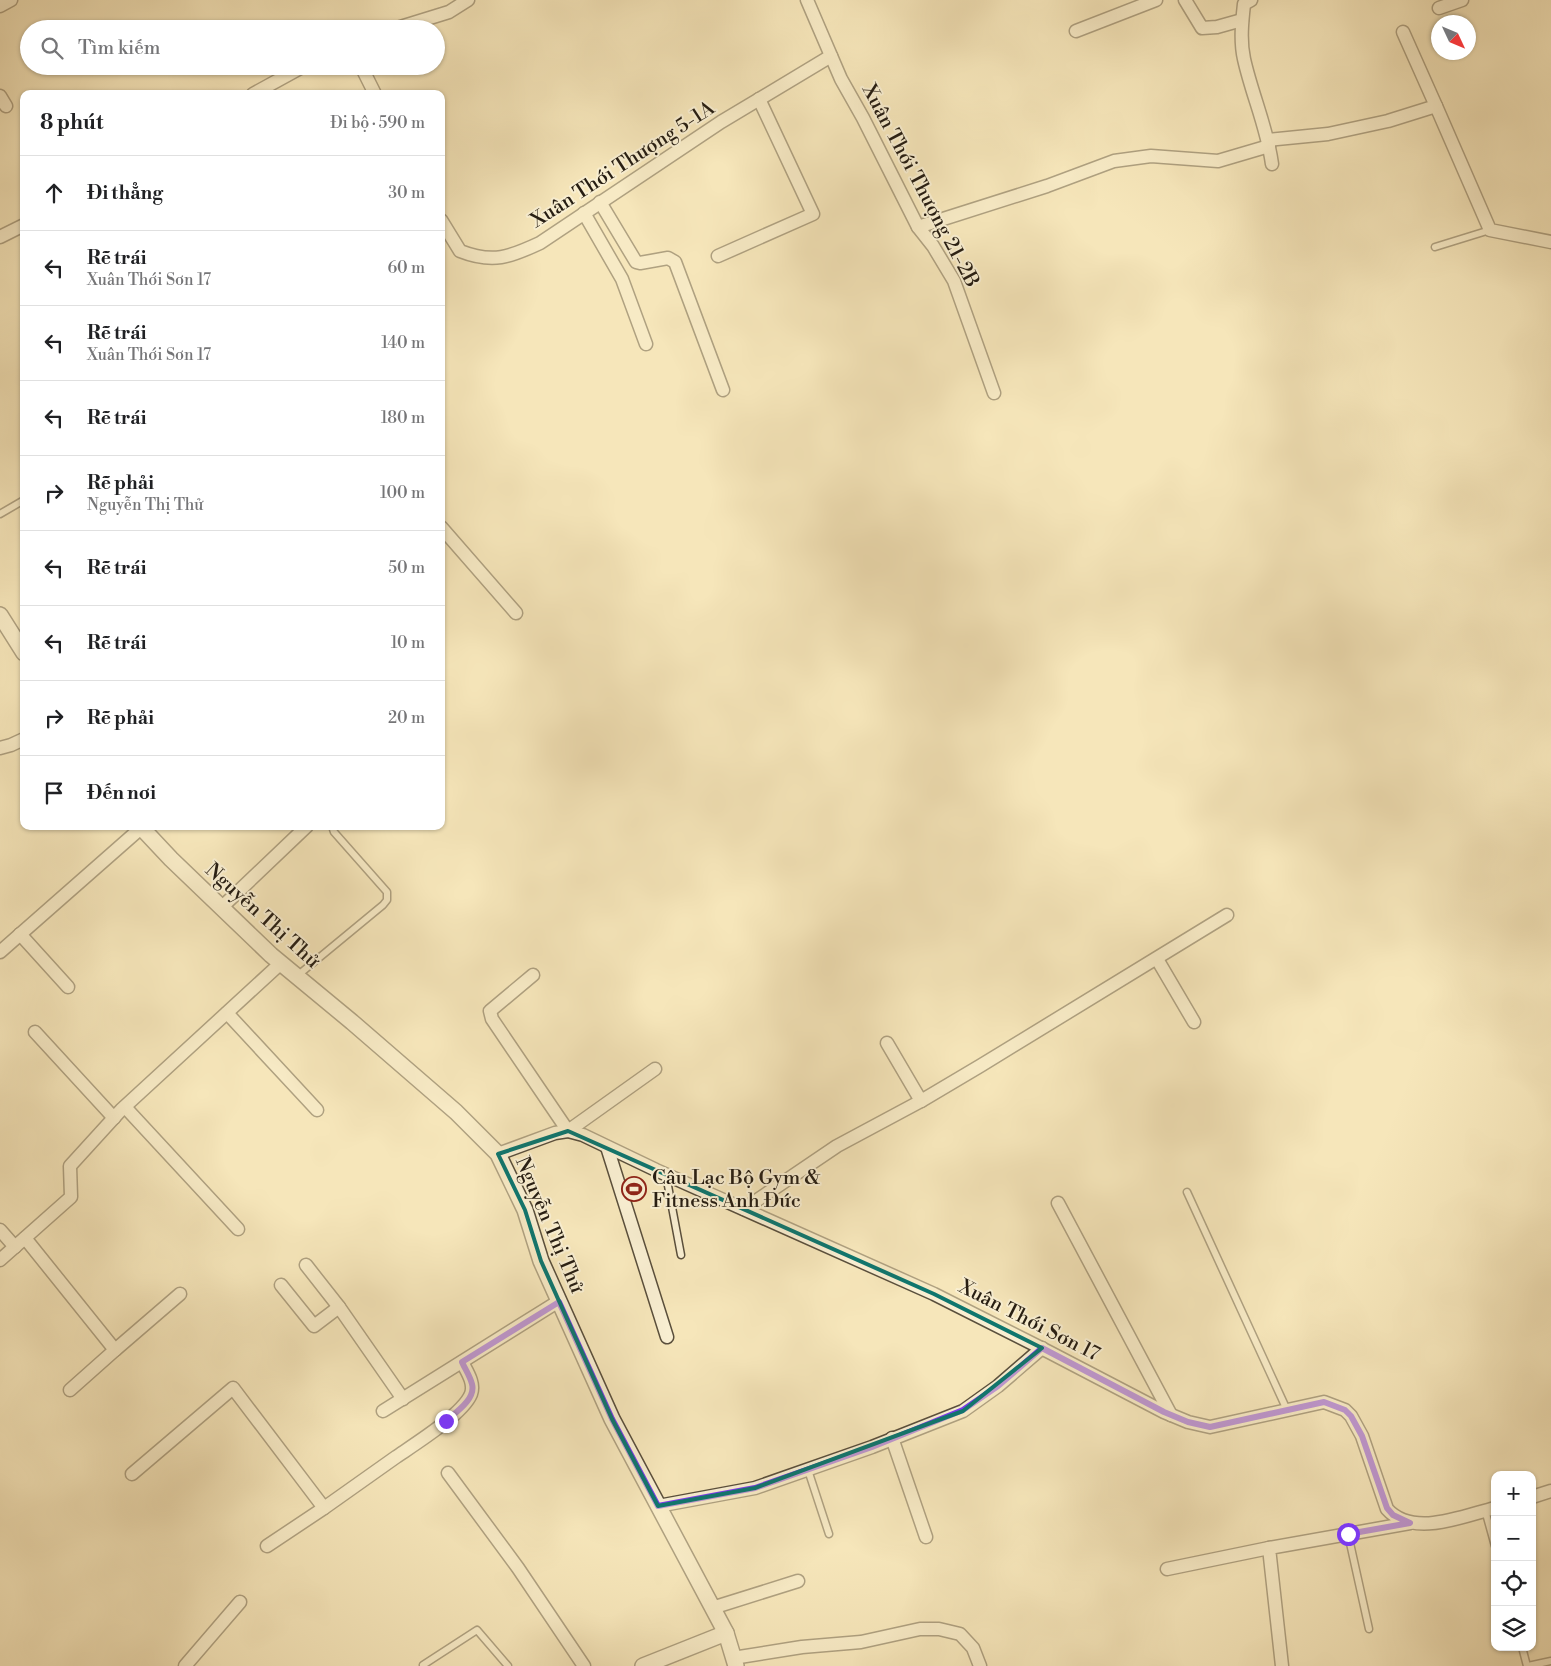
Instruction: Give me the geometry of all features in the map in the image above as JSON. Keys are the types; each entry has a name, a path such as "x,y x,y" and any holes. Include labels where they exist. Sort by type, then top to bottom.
{"street":[{"path":"0,6 11,0"},
{"path":"424,20 450,12 468,0"},
{"name":"Xuân Thới Thượng 21-2B","path":"807,0 831,56 918,227 933,246 954,281 994,392"},
{"path":"1076,31 1156,0"},
{"path":"1185,0 1202,28 1217,27 1242,20"},
{"path":"1251,0 1244,4 1242,20 1244,58 1269,143 1272,164"},
{"path":"1438,8 1462,0"},
{"path":"1403,32 1490,230 1551,242"},
{"name":"Xuân Thới Thượng 5-1A","path":"445,227 460,251 489,259 514,255 540,243 720,122 831,56"},
{"path":"260,90 288,75"},
{"path":"365,75 373,90"},
{"path":"718,256 813,214 759,99"},
{"path":"918,227 1047,186 1114,161 1151,156 1218,161 1269,143 1328,134 1388,121 1436,106"},
{"path":"600,202 636,262 668,258 675,262 723,390"},
{"path":"584,213 622,279 646,344"},
{"path":"0,237 20,229"},
{"path":"445,532 516,613"},
{"path":"0,614 20,646"},
{"path":"0,748 20,741"},
{"path":"0,952 145,830"},
{"name":"Nguyễn Thị Thử","path":"147,830 222,907 281,963 456,1112 498,1154 525,1210 541,1261 612,1419 726,1634 734,1662"},
{"path":"222,907 303,830"},
{"path":"744,1209 837,1146 921,1100 1227,915"},
{"path":"20,934 68,987"},
{"path":"1157,959 1194,1022"},
{"path":"0,1260 71,1198 70,1166 114,1118 281,963"},
{"path":"533,975 490,1011 492,1019 568,1131"},
{"path":"227,1012 317,1110"},
{"path":"35,1032 114,1118"},
{"path":"887,1043 921,1100"},
{"path":"498,1154 555,1133 568,1131 656,1070"},
{"path":"125,1107 238,1229"},
{"name":"Xuân Thới Sơn 17","path":"568,1131 583,1135 665,1174 934,1294 1188,1422 1210,1427 1324,1402 1345,1410 1351,1416 1362,1436 1387,1508 1393,1515 1410,1523"},
{"path":"607,1147 667,1337"},
{"path":"1058,1203 1171,1415"},
{"path":"0,1230 20,1242 115,1350"},
{"path":"306,1265 339,1307 403,1399"},
{"path":"281,1285 314,1326 339,1307"},
{"path":"70,1390 180,1294"},
{"path":"383,1412 559,1302"},
{"path":"658,1506 755,1488 808,1470 963,1410 998,1386 1042,1348"},
{"path":"267,1546 424,1438 467,1402 473,1384 462,1362"},
{"path":"132,1474 233,1388 324,1508"},
{"path":"892,1438 926,1537"},
{"path":"448,1472 518,1568 584,1666"},
{"path":"1536,1496 1551,1491"},
{"path":"1167,1569 1269,1548 1410,1523 1436,1523 1490,1509"},
{"path":"1269,1548 1282,1666"},
{"path":"712,1608 798,1581"},
{"path":"185,1666 240,1602"},
{"path":"734,1662 802,1647 861,1642 920,1629 939,1629 960,1634 973,1648 980,1666"},
{"path":"643,1666 726,1634"}],"lane":[{"path":"1435,247 1490,230"},
{"path":"0,514 20,502"},
{"path":"297,976 351,933 387,900 386,892 333,830"},
{"path":"665,1174 682,1255"},
{"path":"1187,1192 1287,1410"},
{"path":"808,1470 829,1534"},
{"path":"1348,1534 1368,1628"},
{"path":"424,1665 477,1630 508,1666"},
{"path":"1523,1651 1527,1666 1551,1661"}],"highlighted area":[{"path":"568,1131 934,1294 1042,1348 963,1411 755,1488 658,1506 612,1419 541,1261 525,1210 498,1154"}],"place":[{"name":"Câu Lạc Bộ Gym & Fitness Anh Đức","path":"634,1189"}],"route":[{"path":"446,1421 467,1402 473,1389 473,1384 462,1362 559,1302 612,1419 658,1506 755,1488 872,1447 963,1410 998,1386 1042,1348 1164,1412 1200,1425 1210,1427 1324,1402 1345,1410 1356,1423 1362,1436 1387,1508 1393,1515 1410,1523 1348,1534"}]}
